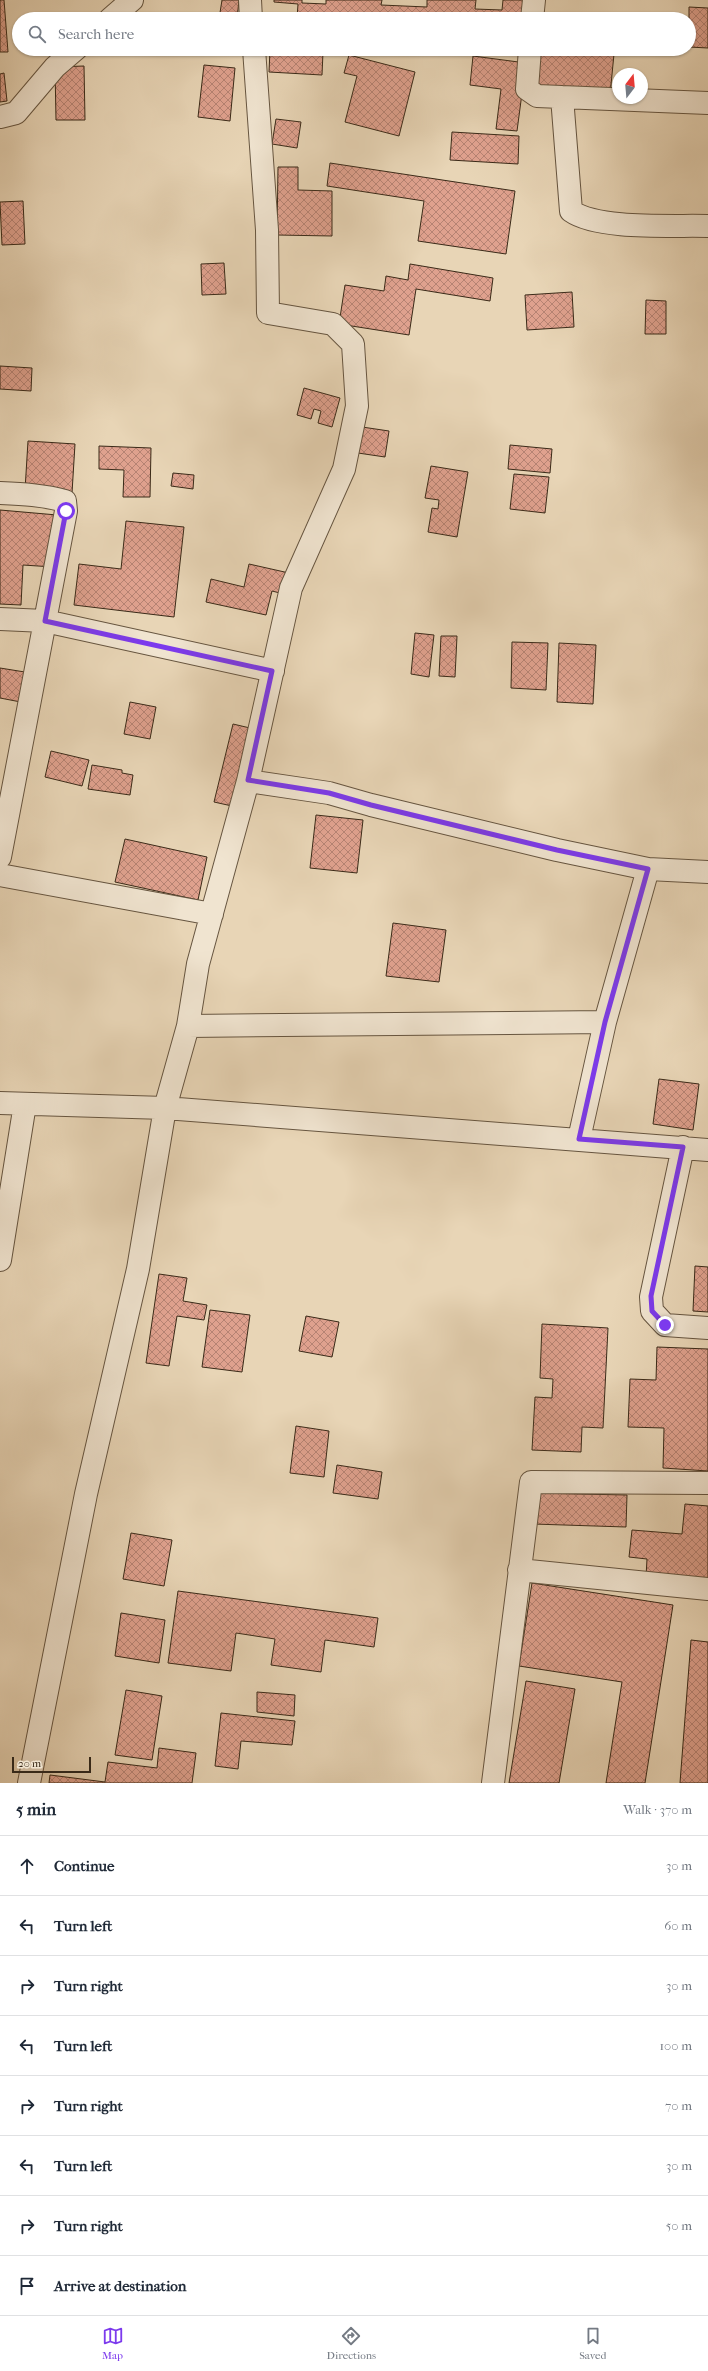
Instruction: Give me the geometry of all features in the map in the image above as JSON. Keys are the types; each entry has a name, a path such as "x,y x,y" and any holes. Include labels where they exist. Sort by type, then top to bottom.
{"street":[{"path":"118,12 132,0"},
{"path":"250,0 251,12"},
{"path":"533,12 534,0"},
{"path":"0,117 16,113 55,67 68,56"},
{"path":"29,1783 86,1494 138,1269 165,1108 188,1026 198,964 248,780 291,588 344,469 357,406 356,370 353,344 333,324 268,313 267,230 255,56"},
{"path":"529,56 527,89 537,96 708,103"},
{"path":"562,96 571,211 581,218 599,223 708,226"},
{"path":"0,493 28,494 65,501 66,511 0,857"},
{"path":"0,619 45,621 272,671"},
{"path":"248,780 329,793 371,805 557,850 648,869 708,872"},
{"path":"579,1139 605,1022 648,869"},
{"path":"0,875 212,914"},
{"path":"188,1026 605,1022"},
{"path":"0,1103 165,1108 708,1150"},
{"path":"0,1260 25,1104"},
{"path":"683,1147 651,1296 652,1311 665,1325 708,1328"},
{"path":"493,1783 531,1482 708,1483"},
{"path":"519,1570 708,1590"}],"building":[{"path":"0,0 4,0 8,52 0,52"},
{"path":"222,0 239,0 238,12 220,12"},
{"path":"274,0 302,0 302,3 326,4 326,0 382,0 381,5 427,7 427,0 476,0 475,9 502,10 503,0 525,0 524,12 297,12 298,4 274,2"},
{"path":"689,7 708,8 708,48 696,47 696,12 689,12"},
{"path":"270,56 323,56 322,75 269,72"},
{"path":"349,56 415,72 399,136 345,122 357,76 344,73"},
{"path":"473,56 526,63 517,131 496,129 501,89 470,85"},
{"path":"540,56 614,56 610,95 537,88"},
{"path":"204,65 235,68 230,121 198,117"},
{"path":"84,66 85,120 56,120 55,67"},
{"path":"4,73 7,101 0,102 0,74"},
{"path":"276,119 301,122 297,148 272,144"},
{"path":"452,132 519,136 518,164 450,160"},
{"path":"330,163 515,191 506,254 418,241 424,201 327,186"},
{"path":"278,167 298,167 298,190 332,191 332,236 277,235"},
{"path":"23,201 25,244 2,245 0,202"},
{"path":"224,263 226,294 202,295 201,264"},
{"path":"410,264 493,278 490,301 416,289 409,335 339,324 345,285 384,291 386,276 408,280"},
{"path":"572,292 574,327 527,330 525,295"},
{"path":"646,300 666,301 666,334 645,334"},
{"path":"0,366 32,368 31,391 0,389"},
{"path":"304,388 340,398 332,427 318,423 321,411 314,409 311,419 297,415"},
{"path":"362,427 389,431 385,457 358,453"},
{"path":"28,441 75,444 72,493 25,490"},
{"path":"510,445 552,449 550,473 508,469"},
{"path":"99,446 151,448 150,497 123,497 124,470 99,469"},
{"path":"431,466 468,472 457,537 428,532 432,508 438,509 439,500 425,498"},
{"path":"173,473 194,475 193,489 171,486"},
{"path":"514,474 549,477 545,513 510,509"},
{"path":"0,510 57,515 53,567 23,565 21,605 0,604"},
{"path":"126,521 184,527 174,617 74,605 79,564 121,569"},
{"path":"249,564 289,573 284,594 272,591 266,615 206,602 211,579 244,587"},
{"path":"415,633 434,635 429,677 411,674"},
{"path":"441,636 457,636 455,677 439,676"},
{"path":"512,642 548,643 546,690 511,688"},
{"path":"559,643 596,645 593,704 557,702"},
{"path":"0,668 31,673 26,703 0,698"},
{"path":"130,702 156,707 150,739 124,734"},
{"path":"233,724 250,728 232,806 214,802"},
{"path":"51,751 89,760 82,786 45,777"},
{"path":"92,765 122,770 122,773 133,775 130,795 88,789"},
{"path":"316,815 363,820 357,873 310,868"},
{"path":"125,839 207,857 198,900 115,882"},
{"path":"393,923 446,930 439,982 386,976"},
{"path":"659,1079 699,1084 693,1130 653,1124"},
{"path":"695,1266 708,1267 708,1312 693,1311"},
{"path":"159,1274 187,1278 183,1301 207,1305 204,1320 177,1316 169,1366 146,1363"},
{"path":"210,1310 250,1315 242,1372 202,1367"},
{"path":"306,1316 339,1322 332,1357 299,1351"},
{"path":"542,1324 608,1328 603,1428 582,1427 581,1452 532,1450 535,1397 552,1398 553,1379 540,1378"},
{"path":"657,1347 708,1349 708,1471 663,1468 664,1428 628,1427 630,1379 656,1380"},
{"path":"296,1426 329,1431 324,1477 290,1473"},
{"path":"337,1465 382,1472 378,1499 333,1493"},
{"path":"533,1493 627,1495 626,1527 533,1524"},
{"path":"685,1504 708,1506 708,1583 646,1577 647,1559 629,1557 632,1530 682,1534"},
{"path":"131,1533 172,1540 164,1586 123,1579"},
{"path":"532,1583 673,1605 645,1783 606,1783 622,1682 519,1666"},
{"path":"178,1591 378,1618 374,1647 325,1640 321,1672 271,1665 275,1639 236,1633 231,1671 168,1663"},
{"path":"121,1613 165,1620 159,1663 115,1656"},
{"path":"691,1640 708,1642 708,1783 680,1783"},
{"path":"526,1681 575,1689 559,1783 509,1783"},
{"path":"126,1690 162,1696 152,1760 115,1755"},
{"path":"257,1692 295,1695 294,1716 257,1712"},
{"path":"221,1713 295,1721 292,1745 241,1741 238,1769 215,1766"},
{"path":"159,1748 196,1753 192,1783 49,1783 50,1775 105,1782 108,1762 157,1768"}],"route":[{"path":"66,511 45,621 272,671 248,780 329,793 371,805 557,850 648,869 605,1022 579,1139 683,1147 651,1296 652,1311 665,1325"}]}
